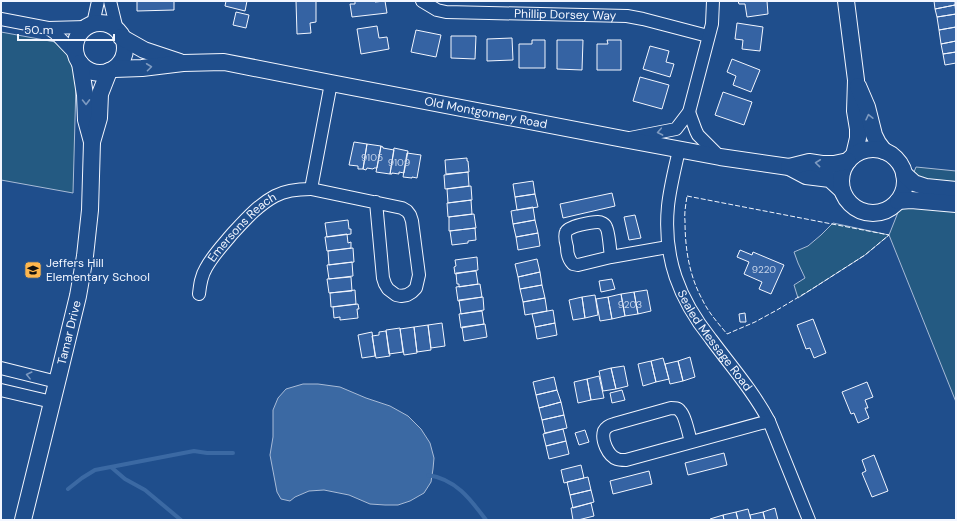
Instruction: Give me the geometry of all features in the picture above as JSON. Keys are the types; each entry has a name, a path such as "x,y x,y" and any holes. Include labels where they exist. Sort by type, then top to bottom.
{"street":[{"path":"78,59 75,47 77,38 82,31 90,26 98,1"},
{"path":"48,28 55,33 86,69 102,73 112,70 122,59 124,44 119,34 110,1"},
{"name":"Phillip Dorsey Way","path":"422,1 437,10 446,12 626,16 708,36"},
{"path":"623,140 676,128 689,112 712,24 713,1"},
{"path":"846,1 856,80 855,111 858,129 858,138 851,158"},
{"path":"1,19 48,28 103,24 110,26 119,34"},
{"name":"Old Montgomery Road","path":"119,34 144,50 183,63"},
{"name":"Tamar Drive","path":"78,59 86,95 86,120 92,142"},
{"name":"Old Montgomery Road","path":"112,70 183,63 224,62 623,140 720,157 789,167 806,176 830,180 842,190"},
{"name":"Tamar Drive","path":"23,520 78,296 85,256 90,210 92,142 99,118 100,94 112,70"},
{"path":"856,80 867,108 874,135 884,151"},
{"path":"311,189 331,84"},
{"path":"689,112 698,136 720,157"},
{"path":"877,149 884,151 897,160 901,167 905,182 903,192 898,201 890,208 880,212 870,213 859,210 851,204 842,190 841,176 844,167 851,158 861,151 877,149"},
{"name":"Sealed Message Road","path":"679,150 668,206 668,247 671,265 685,300 696,319 762,408 809,520"},
{"name":"Old Montgomery Road","path":"789,167 809,162 834,164 851,158"},
{"path":"904,174 914,183 926,187 956,190"},
{"name":"Emersons Reach","path":"199,294 200,282 205,269 213,256 250,215 266,201 276,195 295,189 311,189 376,202 402,208 407,211 412,221 418,275 416,288 412,292 401,296 396,295 388,289 385,284 383,278 376,202"},
{"path":"898,201 911,200 956,204"},
{"path":"611,257 668,247"},
{"path":"1,368 57,382"},
{"path":"1,390 52,402"},
{"path":"691,442 683,414 676,408 671,408 614,424 608,426 604,431 606,448 612,456 617,459 626,460 768,421"}],"shaded area":[{"path":"1,32 77,46 73,193 1,180"},
{"path":"916,167 956,171 956,402 889,235"},
{"path":"833,223 889,235 865,255 798,298 794,285 805,278 794,252 808,246"},
{"path":"303,384 318,384 340,387 390,406 408,416 421,429 430,443 434,458 431,482 424,493 410,501 398,505 370,504 349,495 324,490 309,491 295,497 290,501 281,499 277,492 270,455 273,437 273,410 278,398 286,389"}],"building":[{"path":"137,1 174,1 174,10 137,11"},
{"path":"226,1 247,1 245,11 225,6"},
{"path":"296,1 316,1 316,22 310,23 311,33 297,34"},
{"path":"355,1 385,1 387,13 352,17 350,4 355,4"},
{"path":"738,1 767,1 768,14 747,17 745,4 739,4"},
{"path":"934,1 955,1 955,5 935,9"},
{"path":"955,5 956,14 937,17 935,9"},
{"path":"236,12 249,15 246,28 233,25"},
{"path":"956,14 956,27 939,30 937,17"},
{"path":"737,23 763,27 760,51 742,49 743,40 735,39"},
{"path":"377,26 379,38 387,37 389,49 361,54 357,29"},
{"path":"956,27 956,41 941,44 939,30"},
{"path":"416,30 441,35 436,57 411,52"},
{"path":"451,36 476,36 475,59 451,58"},
{"path":"512,38 513,60 487,61 487,39"},
{"path":"532,40 545,40 545,68 519,68 519,44 532,44"},
{"path":"557,40 583,40 582,70 557,69"},
{"path":"607,40 621,40 621,70 597,70 597,44 608,44"},
{"path":"956,41 956,52 943,54 941,44"},
{"path":"650,46 669,51 666,62 674,64 670,77 643,69"},
{"path":"956,52 956,63 945,65 943,54"},
{"path":"732,59 760,70 751,92 733,85 736,76 727,72"},
{"path":"640,77 669,85 662,109 633,101"},
{"path":"723,92 752,102 744,125 715,115"},
{"path":"354,142 367,144 363,169 358,169 358,166 349,165"},
{"path":"367,144 381,146 377,168 367,168 366,170 363,169"},
{"path":"381,146 383,148 394,150 390,174 376,172"},
{"path":"394,148 408,151 404,173 399,172 399,174 390,174"},
{"path":"407,153 421,155 417,178 403,177"},
{"path":"467,158 469,172 446,174 445,160"},
{"path":"468,172 469,186 445,189 444,175"},
{"path":"533,181 535,194 515,197 513,184"},
{"path":"471,186 472,200 448,203 447,189"},
{"path":"612,193 615,206 563,218 560,204"},
{"path":"535,194 538,207 517,210 515,197"},
{"path":"471,200 472,214 448,217 447,203"},
{"path":"533,207 535,220 513,224 511,211"},
{"path":"474,214 476,228 449,231 449,217"},
{"path":"635,215 641,238 629,240 624,217"},
{"path":"348,220 351,234 327,237 325,223"},
{"path":"535,220 538,233 516,237 513,224"},
{"path":"475,228 476,240 468,241 468,243 452,245 450,231"},
{"path":"538,233 540,246 518,250 516,237"},
{"path":"347,234 348,243 351,242 351,248 327,251 325,237"},
{"path":"353,248 354,262 329,265 328,251"},
{"path":"740,250 752,255 753,252 784,265 771,294 759,289 762,282 744,274 749,262 737,257"},
{"path":"477,257 478,270 455,274 455,260"},
{"path":"537,259 540,272 518,277 515,264"},
{"path":"352,262 353,276 329,279 327,265"},
{"path":"476,271 478,284 459,287 459,284 457,284 456,273"},
{"path":"540,272 542,285 520,289 518,277"},
{"path":"351,277 352,291 329,293 327,279"},
{"path":"612,279 615,289 601,292 599,281"},
{"path":"480,284 482,297 458,301 456,287"},
{"path":"542,285 545,298 523,302 520,289"},
{"path":"355,290 356,304 331,307 330,293"},
{"path":"647,290 651,311 638,314 634,292"},
{"path":"634,292 638,314 625,316 621,294"},
{"path":"621,294 625,316 612,319 608,297"},
{"path":"595,295 598,315 585,318 582,297"},
{"path":"483,297 484,310 461,314 459,300"},
{"path":"582,297 585,318 573,320 569,300"},
{"path":"608,297 612,319 600,321 596,299"},
{"path":"545,298 547,311 525,315 523,302"},
{"path":"358,304 358,318 340,320 340,317 334,318 333,307"},
{"path":"553,310 555,323 535,327 532,314"},
{"path":"482,311 484,324 461,328 459,314"},
{"path":"745,313 746,322 740,322 739,314"},
{"path":"813,319 826,353 814,358 810,348 806,349 797,325"},
{"path":"442,323 445,346 431,348 428,325"},
{"path":"555,323 557,335 537,339 535,327"},
{"path":"485,324 487,337 464,341 462,327"},
{"path":"428,325 431,350 417,352 414,327"},
{"path":"414,327 417,353 404,355 400,329"},
{"path":"400,328 403,352 389,354 386,330"},
{"path":"386,331 390,356 376,358 372,336 379,335 379,332"},
{"path":"372,332 375,356 362,358 358,335"},
{"path":"690,357 695,377 683,381 678,361"},
{"path":"663,358 669,379 656,382 651,361"},
{"path":"651,361 656,382 643,386 638,364"},
{"path":"678,361 683,381 670,384 665,364"},
{"path":"624,366 628,386 616,389 611,368"},
{"path":"611,368 616,389 603,391 599,371"},
{"path":"599,376 604,398 591,400 587,379"},
{"path":"554,377 557,390 536,395 533,382"},
{"path":"587,379 591,400 578,403 574,382"},
{"path":"867,382 873,397 865,400 868,408 865,408 869,418 858,423 854,413 851,414 842,392"},
{"path":"557,390 561,402 539,408 536,395"},
{"path":"622,390 625,400 612,403 610,393"},
{"path":"561,402 564,415 542,420 539,408"},
{"path":"564,415 567,428 545,433 542,420"},
{"path":"563,429 566,441 546,446 543,434"},
{"path":"585,430 589,442 579,445 575,433"},
{"path":"566,441 569,454 549,459 546,446"},
{"path":"724,453 727,465 688,475 685,463"},
{"path":"874,455 888,491 872,497 862,473 866,471 862,460"},
{"path":"581,465 584,478 564,483 561,470"},
{"path":"649,471 652,484 613,494 610,481"},
{"path":"588,477 591,490 570,495 567,482"},
{"path":"591,490 594,502 573,508 570,495"},
{"path":"591,503 594,516 573,520 571,508"},
{"path":"775,508 778,520 765,520 763,512"},
{"path":"748,509 751,520 738,520 736,512"},
{"path":"736,512 738,520 724,520 723,515"},
{"path":"763,512 765,520 751,520 750,515"},
{"path":"723,515 724,520 710,519"}],"waterway":[{"path":"68,489 95,470 194,451 207,453 233,453"},
{"path":"111,467 125,479 145,490 181,520"},
{"path":"428,475 438,477 455,486 475,505 486,520"}],"fence":[{"path":"687,196 889,235 865,255 812,289 755,322 727,334 704,304 691,271 685,231 687,196"}],"place":[{"name":"Jeffers Hill Elementary School","path":"33,270"}]}
